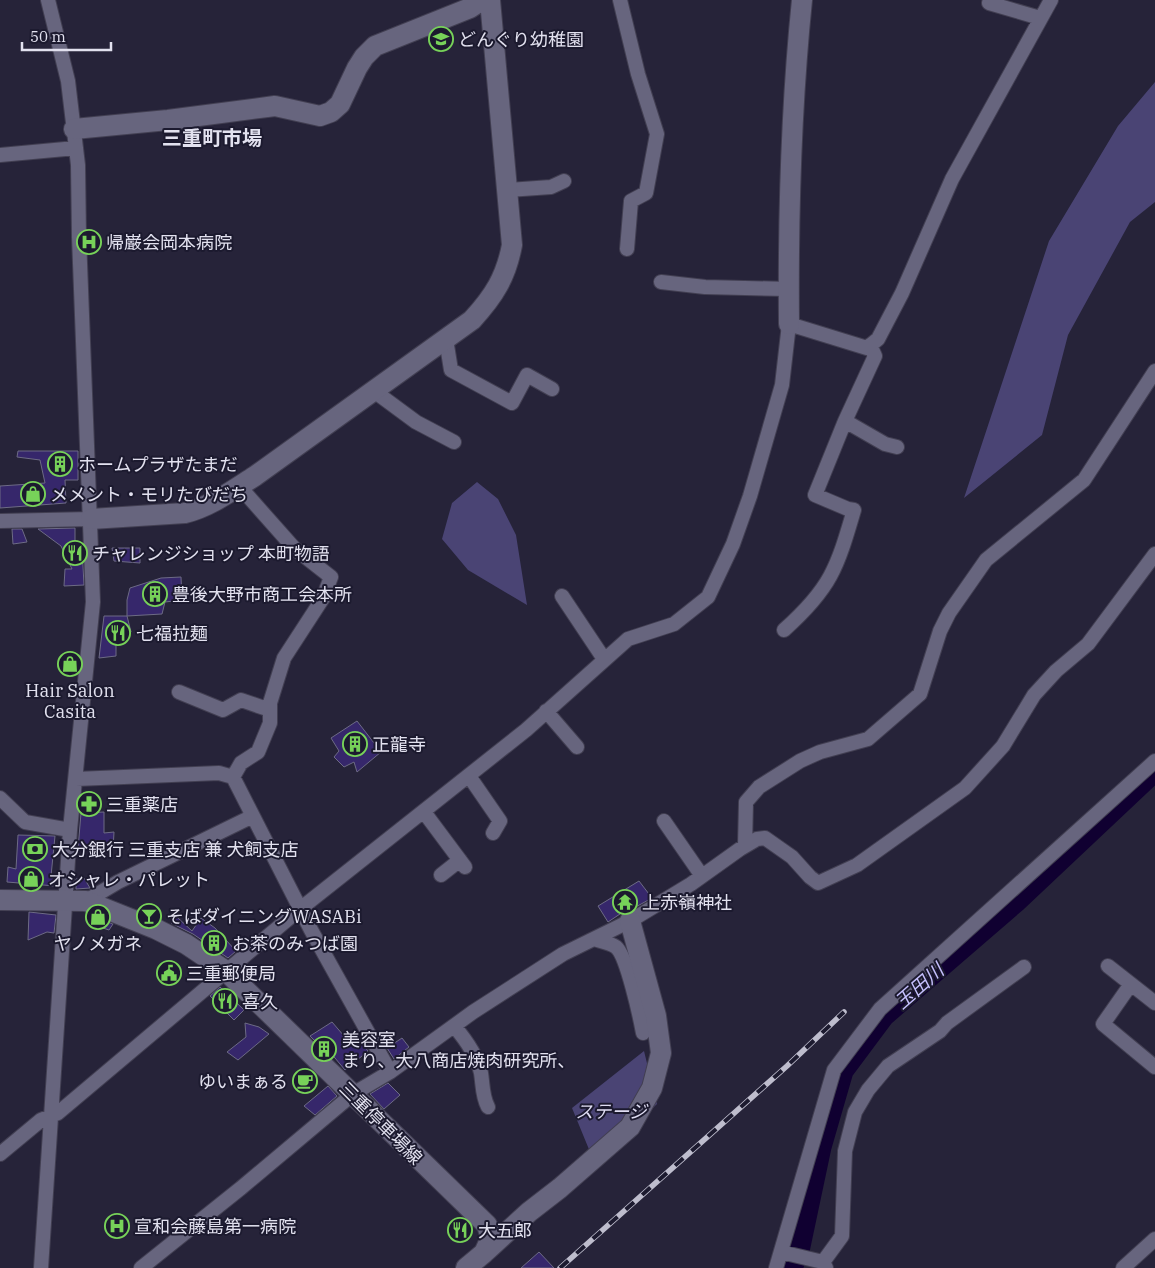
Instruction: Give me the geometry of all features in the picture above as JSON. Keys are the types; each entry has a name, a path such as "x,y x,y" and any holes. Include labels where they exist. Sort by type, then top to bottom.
{"street":[{"path":"41,1268 50,1116 76,901 70,830 93,602 75,139 68,81 48,0"},
{"path":"0,155 168,120 275,106 320,116 330,112 340,104 364,57 375,46 470,8 482,0"},
{"path":"0,521 90,519 196,510 240,486 472,320 487,304 507,269 512,246 490,0"},
{"path":"620,0 638,74 657,134 646,193 631,201 628,249"},
{"path":"0,1154 40,1120 58,1113 300,909 469,776 628,639 674,624 708,597 733,544 750,496 782,385 788,324 794,90 802,0"},
{"path":"788,324 866,348 878,339 902,293 952,179 1051,0"},
{"path":"989,3 1040,18"},
{"path":"508,190 551,187 564,180"},
{"path":"661,282 706,287 788,289"},
{"path":"446,339 451,370 512,403 527,374 552,390"},
{"path":"784,630 810,608 838,564 854,510 848,510 815,495 845,420 875,356 870,345"},
{"path":"745,846 746,802 759,787 813,755 868,739 920,694 946,619 986,560 1017,532 1084,480 1155,371"},
{"path":"374,391 416,422 454,442"},
{"path":"845,420 885,444 897,447"},
{"path":"233,777 241,763 258,752 270,723 270,703 284,658 323,598 331,577 294,548 240,486"},
{"path":"141,1268 241,1188 353,1094 390,1072 454,1026 563,954 630,921 757,839 765,838 792,857 810,877 818,882 857,865 929,815 965,788 1003,746 1034,696 1056,671 1088,644 1155,554"},
{"path":"562,596 604,659"},
{"path":"179,692 223,710 241,700 270,710"},
{"path":"546,711 577,747"},
{"path":"776,1268 784,1253 834,1070 880,1010 1155,761"},
{"path":"76,779 219,773 233,777 300,909 390,1072"},
{"path":"469,776 500,821 493,833"},
{"path":"0,798 25,822 70,830"},
{"path":"424,812 462,864 441,875"},
{"path":"76,901 253,816"},
{"path":"664,821 702,876"},
{"name":"三重停車場線","path":"0,900 76,901 126,916 186,944 226,971 487,1225 488,1246"},
{"path":"466,1268 488,1246 560,1188 630,1127 652,1088 661,1053 656,1016 630,921"},
{"path":"594,939 616,947 622,955 639,1011 643,1033"},
{"path":"1108,966 1155,1003"},
{"path":"784,1253 823,1264 842,1236 845,1151 855,1112 868,1090 888,1066 940,1031 947,1022 1024,967"},
{"path":"1131,984 1103,1024 1155,1066"},
{"path":"454,1026 469,1043 481,1072 484,1100 488,1108"},
{"path":"1123,1268 1153,1247"}],"green space":[{"path":"1155,82 1155,202 1130,222 1068,335 1042,435 964,498 1049,241 1118,126"},
{"path":"477,482 498,499 516,535 527,605 468,570 442,539 452,503"},
{"name":"ステージ","path":"644,1051 657,1104 595,1164 572,1108"}],"building":[{"path":"18,451 78,451 78,480 65,480 66,503 0,508 0,486 45,483 40,460 17,457"},
{"path":"75,528 75,547 82,547 84,585 64,586 65,569 72,569 61,546 38,529"},
{"path":"12,529 22,529 27,542 13,544"},
{"path":"112,548 140,548 140,563 114,561"},
{"name":"豊後大野市商工会本所","path":"181,577 182,600 165,602 162,614 127,616 127,600 130,588 161,578"},
{"path":"104,616 127,616 131,632 116,632 116,656 99,658"},
{"name":"正龍寺","path":"357,721 381,752 357,772 354,762 344,767 334,757 339,751 331,738"},
{"path":"104,812 104,833 114,832 113,850 78,849 81,813"},
{"path":"18,835 55,836 51,876 55,876 55,886 7,882 8,867 16,869"},
{"path":"84,878 90,888 76,889 76,879"},
{"name":"上赤嶺神社","path":"639,881 652,898 632,909 626,910 608,922 598,906"},
{"path":"29,912 56,915 54,933 47,932 28,940"},
{"name":"ヤノメガネ","path":"92,916 113,924 109,930 88,923"},
{"path":"177,917 192,931 201,918 215,928 236,951 228,958 193,934 171,923"},
{"name":"喜久","path":"220,987 244,1010 234,1020 210,996"},
{"path":"332,1022 350,1043 357,1037 368,1051 345,1070 330,1052 328,1054 310,1036"},
{"path":"245,1023 259,1027 269,1034 238,1060 227,1052 246,1037"},
{"path":"402,1038 409,1047 394,1059 387,1048"},
{"path":"388,1083 400,1095 384,1109 370,1094"},
{"path":"328,1086 337,1096 315,1115 304,1106"},
{"path":"539,1252 554,1268 521,1268"}],"waterway":[{"name":"玉田川","path":"792,1268 799,1251 821,1147 843,1071 884,1016 1016,902 1155,771"}],"railway":[{"path":"560,1268 787,1066 844,1012"}],"place":[{"name":"どんぐり幼稚園","path":"441,39"},
{"name":"帰巌会岡本病院","path":"89,242"},
{"name":"ホームプラザたまだ","path":"60,464"},
{"name":"メメント・モリたびだち","path":"33,494"},
{"name":"チャレンジショップ 本町物語","path":"75,553"},
{"name":"豊後大野市商工会本所","path":"155,594"},
{"name":"七福拉麺","path":"118,633"},
{"name":"Hair Salon Casita","path":"70,664"},
{"name":"正龍寺","path":"355,744"},
{"name":"三重薬店","path":"89,804"},
{"name":"大分銀行 三重支店 兼 犬飼支店","path":"35,849"},
{"name":"オシャレ・パレット","path":"31,879"},
{"name":"上赤嶺神社","path":"625,902"},
{"name":"そばダイニングWASABi","path":"149,916"},
{"name":"ヤノメガネ","path":"98,917"},
{"name":"お茶のみつば園","path":"214,943"},
{"name":"三重郵便局","path":"169,973"},
{"name":"喜久","path":"225,1001"},
{"name":"美容室 まり、大八商店焼肉研究所、","path":"324,1049"},
{"name":"ゆいまぁる","path":"305,1081"},
{"name":"宣和会藤島第一病院","path":"117,1226"},
{"name":"大五郎","path":"460,1230"}],"district":[{"name":"三重町市場","path":"212,137"}]}
